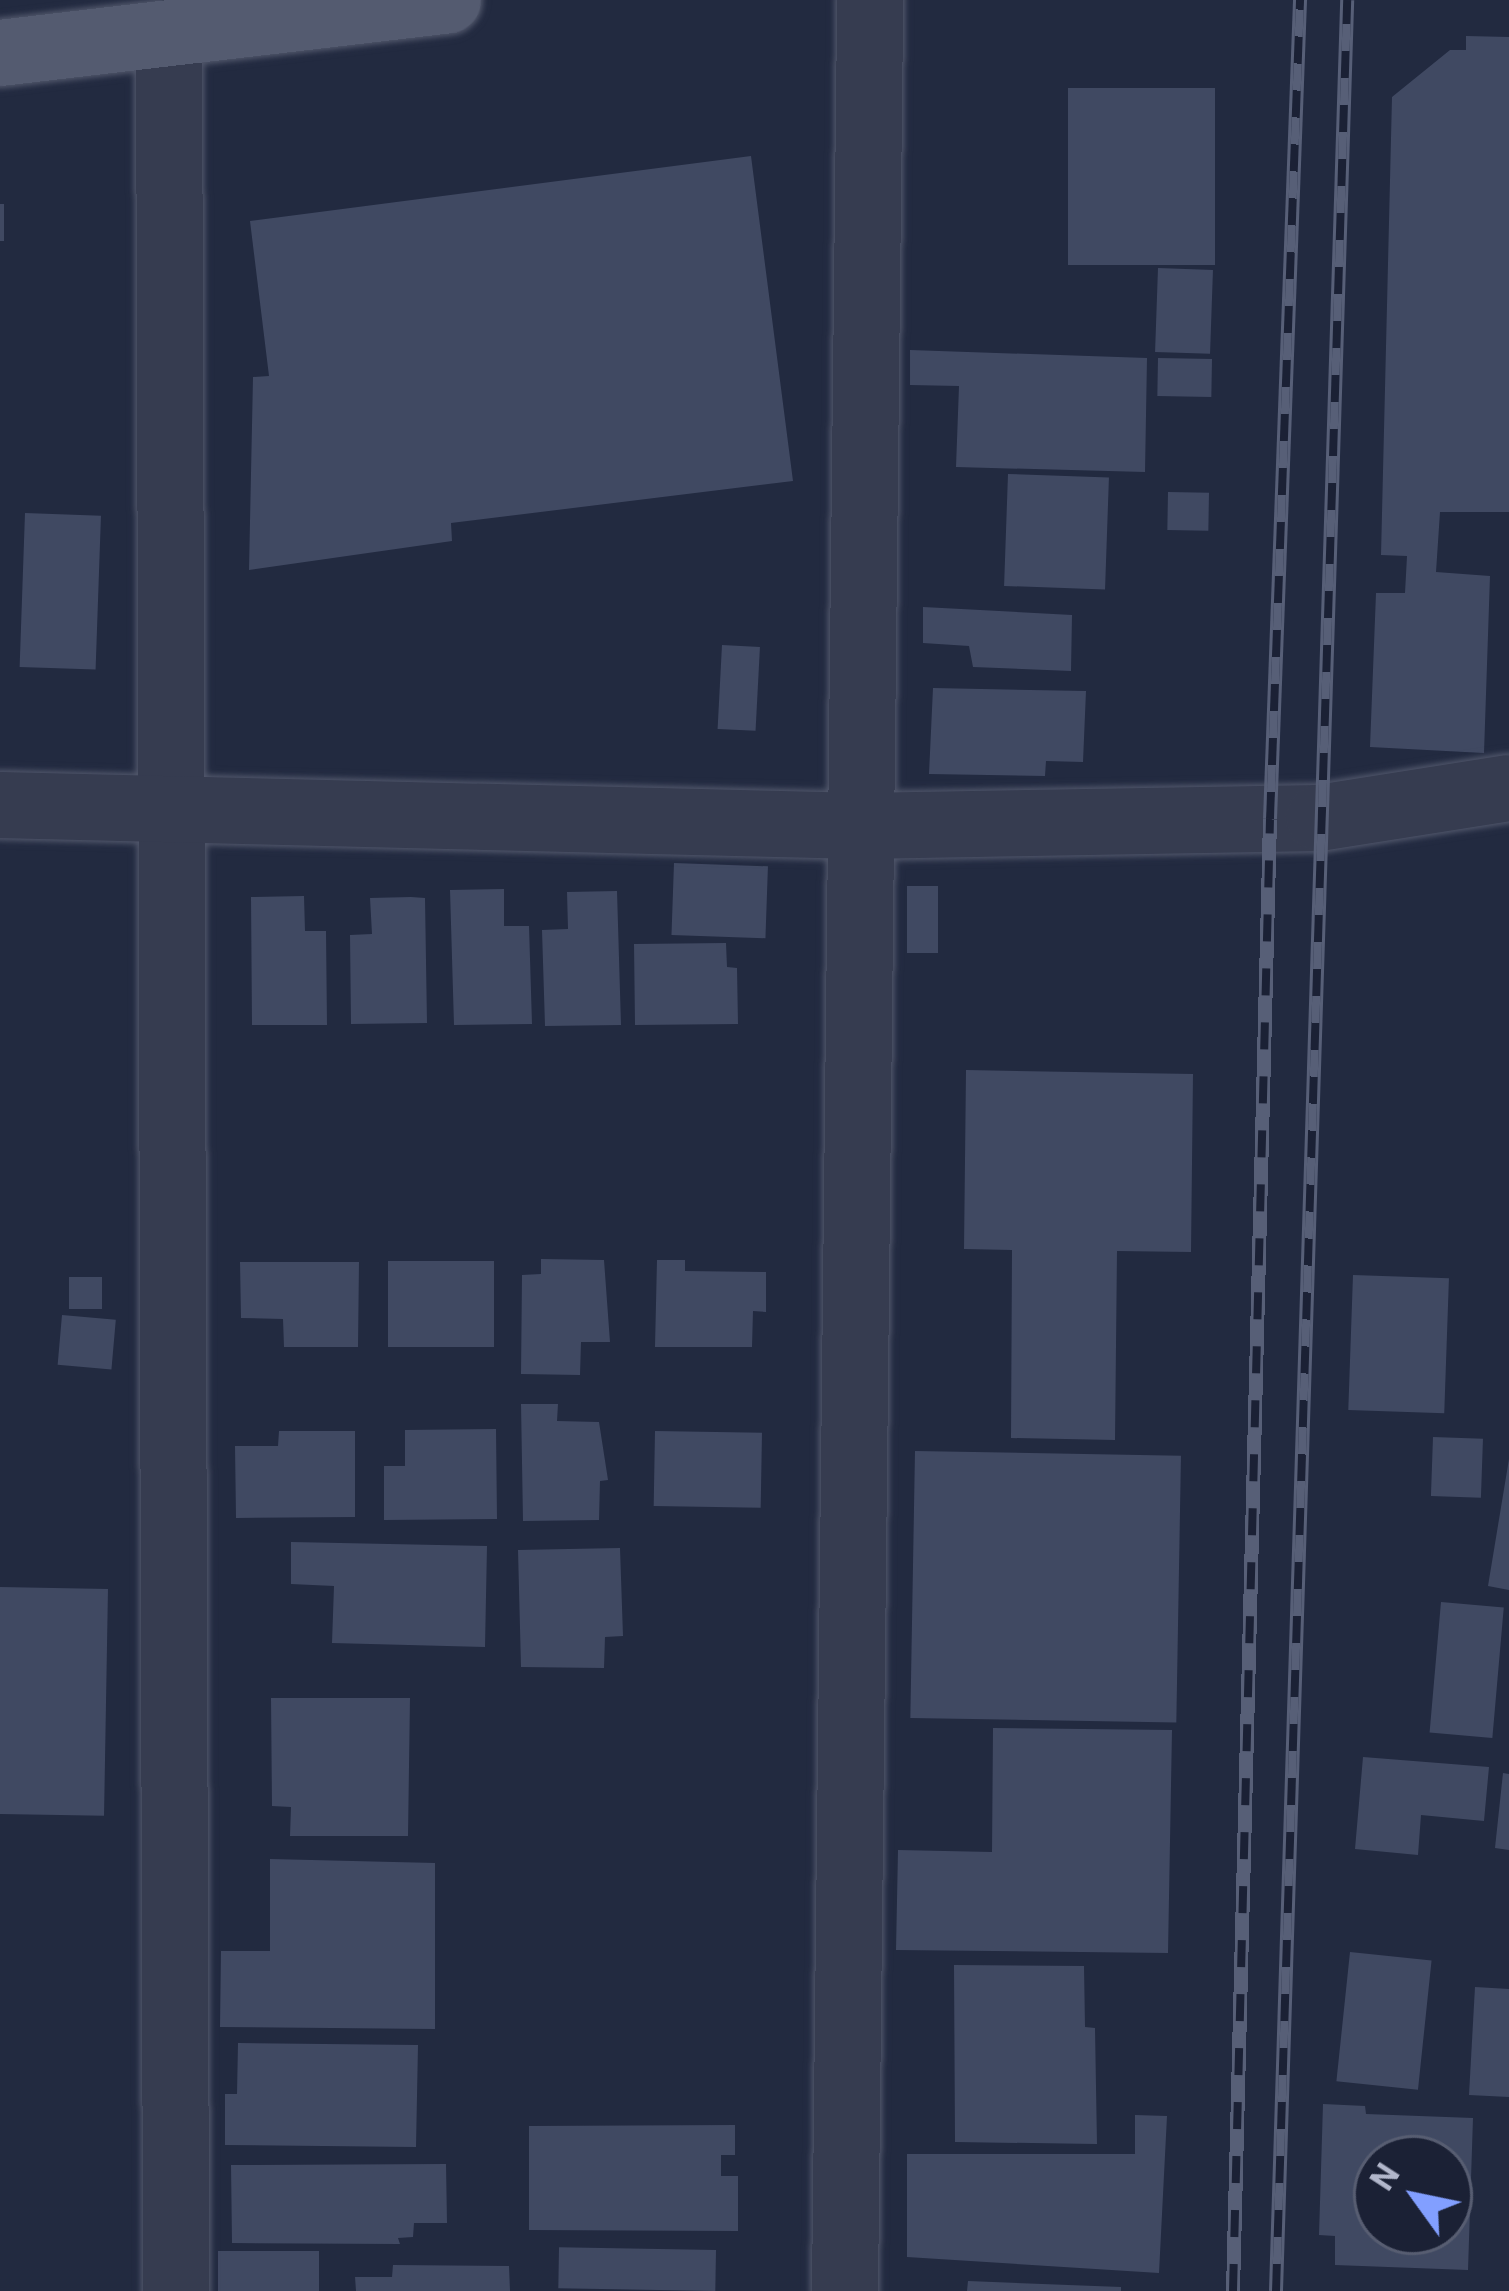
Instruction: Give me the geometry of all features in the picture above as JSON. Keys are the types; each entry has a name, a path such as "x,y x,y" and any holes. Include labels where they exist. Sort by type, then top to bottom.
{"main road":[{"path":"0,52 448,0"}],"street":[{"path":"845,2291 870,0"},
{"path":"169,33 175,805 176,2291"},
{"path":"0,805 175,805 861,826 1355,814 1509,788"}],"building":[{"path":"1466,36 1509,37 1509,512 1440,512 1436,572 1490,576 1484,753 1370,747 1376,593 1405,593 1407,556 1381,555 1392,97 1450,50 1466,50"},
{"path":"1068,88 1215,88 1215,265 1068,265"},
{"path":"751,156 793,481 451,523 452,541 249,570 253,377 269,376 250,221"},
{"path":"0,204 4,204 4,241 0,241"},
{"path":"1158,268 1213,270 1210,354 1155,352"},
{"path":"910,350 1147,358 1145,472 956,467 959,386 910,385"},
{"path":"1158,358 1212,359 1211,397 1157,396"},
{"path":"1008,474 1109,478 1105,589 1004,586"},
{"path":"1168,492 1209,493 1208,531 1167,530"},
{"path":"25,513 101,516 96,670 20,667"},
{"path":"923,607 1072,615 1071,671 973,667 969,646 923,643"},
{"path":"722,645 760,647 756,731 718,729"},
{"path":"933,688 1086,691 1083,762 1046,761 1045,776 929,774"},
{"path":"674,863 768,866 765,938 671,935"},
{"path":"907,886 938,886 938,953 907,953"},
{"path":"504,889 504,926 529,926 532,1024 454,1025 450,890"},
{"path":"617,891 621,1025 545,1026 542,930 568,929 567,892"},
{"path":"304,896 305,931 326,931 327,1025 252,1025 251,897"},
{"path":"370,898 425,898 427,1023 351,1024 350,935 372,934"},
{"path":"726,943 727,967 737,968 738,1024 635,1025 634,944"},
{"path":"966,1070 1193,1074 1191,1252 1117,1251 1115,1440 1011,1438 1012,1250 964,1249"},
{"path":"541,1259 604,1260 610,1342 581,1342 580,1375 521,1374 522,1275 541,1274"},
{"path":"657,1260 685,1260 685,1271 766,1272 766,1312 753,1311 752,1347 655,1347"},
{"path":"388,1261 494,1261 494,1347 388,1347"},
{"path":"240,1262 359,1262 358,1347 284,1347 283,1319 241,1318"},
{"path":"1353,1275 1449,1278 1444,1413 1348,1410"},
{"path":"69,1277 102,1277 102,1309 69,1309"},
{"path":"62,1315 116,1320 111,1370 58,1365"},
{"path":"521,1404 558,1404 557,1421 599,1422 608,1480 600,1481 599,1520 523,1521"},
{"path":"496,1429 497,1519 384,1520 384,1466 405,1466 405,1430"},
{"path":"279,1431 355,1431 355,1517 236,1518 235,1446 278,1446"},
{"path":"655,1431 762,1433 761,1508 654,1506"},
{"path":"1433,1437 1483,1439 1481,1498 1431,1496"},
{"path":"915,1451 1181,1456 1176,1723 910,1718"},
{"path":"1509,1459 1509,1590 1488,1586"},
{"path":"291,1542 487,1546 485,1647 332,1643 334,1586 291,1584"},
{"path":"620,1548 623,1636 605,1637 604,1668 521,1667 518,1550"},
{"path":"0,1587 108,1589 104,1816 0,1814"},
{"path":"1441,1602 1504,1607 1492,1738 1430,1733"},
{"path":"271,1698 410,1698 408,1836 290,1836 291,1807 272,1806"},
{"path":"993,1728 1172,1730 1168,1953 896,1950 898,1850 992,1852"},
{"path":"1363,1757 1489,1767 1484,1821 1421,1815 1418,1855 1355,1849"},
{"path":"1503,1773 1509,1774 1509,1850 1495,1848"},
{"path":"270,1859 435,1863 435,2029 220,2027 221,1951 270,1951"},
{"path":"1350,1952 1432,1961 1418,2090 1336,2081"},
{"path":"954,1965 1084,1966 1085,2027 1095,2028 1097,2144 955,2142"},
{"path":"1475,1987 1509,1989 1509,2097 1469,2095"},
{"path":"238,2043 418,2045 416,2147 225,2145 225,2094 237,2094"},
{"path":"1323,2104 1365,2106 1366,2114 1473,2118 1472,2135 1353,2135 1353,2255 1468,2255 1468,2270 1335,2265 1335,2236 1319,2235"},
{"path":"1135,2115 1167,2116 1159,2273 907,2257 907,2154 1135,2154"},
{"path":"735,2125 735,2155 721,2155 721,2176 738,2176 738,2231 529,2230 529,2126"},
{"path":"446,2164 447,2223 414,2223 413,2237 398,2238 400,2244 232,2243 231,2165"},
{"path":"559,2247 716,2250 715,2291 558,2288"},
{"path":"218,2251 319,2251 319,2291 218,2291"},
{"path":"393,2265 509,2266 510,2291 356,2291 355,2277 392,2277"},
{"path":"968,2281 1121,2287 1121,2291 967,2291"}],"railway":[{"path":"1233,2291 1270,819 1300,0"},
{"path":"1276,2291 1347,0"}]}
